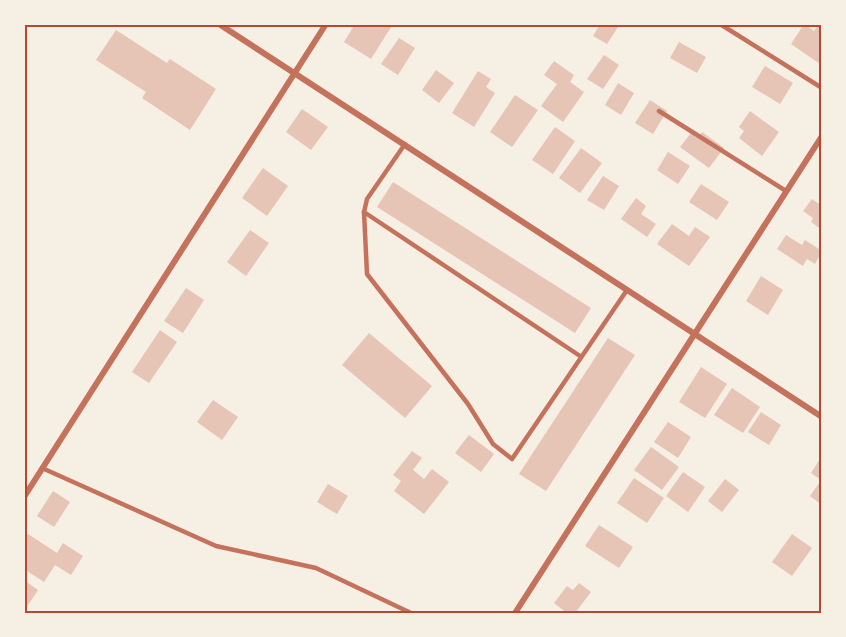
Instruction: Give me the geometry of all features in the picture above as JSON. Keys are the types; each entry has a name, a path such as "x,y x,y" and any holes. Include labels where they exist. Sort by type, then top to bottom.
{"street":[{"path":"219,24 822,417"},
{"path":"24,497 326,24"},
{"path":"515,613 822,136"}],"lane":[{"path":"720,24 822,88"},
{"path":"659,111 786,191"},
{"path":"405,144 367,199 364,212 367,274 468,404 493,444 512,459 627,290"},
{"path":"364,212 580,356"},
{"path":"42,468 216,546 316,568 411,613"}],"building":[{"path":"355,24 393,24 371,59 344,42"},
{"path":"600,24 620,24 607,44 593,36"},
{"path":"804,24 814,31 818,25 822,27 820,64 791,44"},
{"path":"116,30 167,63 170,59 216,89 190,130 142,98 146,92 96,60"},
{"path":"399,38 415,48 398,75 381,64"},
{"path":"679,42 706,57 697,73 670,58"},
{"path":"604,55 619,65 603,89 587,79"},
{"path":"554,61 574,75 570,82 584,92 563,122 541,106 557,84 544,75"},
{"path":"765,66 793,83 780,104 752,87"},
{"path":"436,70 454,83 439,103 422,90"},
{"path":"478,71 491,79 486,87 495,93 474,127 452,113"},
{"path":"618,83 634,93 621,115 605,105"},
{"path":"515,95 538,110 512,147 490,132"},
{"path":"650,100 667,111 653,134 635,123"},
{"path":"302,109 328,127 311,150 286,132"},
{"path":"750,111 779,132 762,156 739,138 744,131 739,127"},
{"path":"555,127 575,141 553,174 532,160"},
{"path":"702,132 724,148 709,168 680,147 691,133 698,138"},
{"path":"581,148 602,163 580,193 559,178"},
{"path":"668,152 690,166 678,184 657,170"},
{"path":"263,168 288,186 267,216 242,198"},
{"path":"603,176 619,186 604,210 587,200"},
{"path":"393,182 591,308 575,333 377,207"},
{"path":"701,184 729,202 717,220 689,202"},
{"path":"636,198 646,206 641,214 656,224 647,237 621,219"},
{"path":"812,199 822,206 822,230 811,222 813,218 803,211"},
{"path":"672,224 689,236 695,227 710,237 689,266 657,244"},
{"path":"250,230 269,243 246,276 227,262"},
{"path":"786,235 802,245 805,240 822,251 815,264 807,259 803,266 777,249"},
{"path":"761,276 783,290 768,315 746,301"},
{"path":"186,288 204,300 183,333 164,321"},
{"path":"160,330 177,342 149,383 132,372"},
{"path":"369,333 432,386 405,418 342,365"},
{"path":"608,338 635,355 546,491 519,474"},
{"path":"701,367 727,384 705,418 679,402"},
{"path":"732,388 760,407 743,433 714,415"},
{"path":"213,400 238,417 222,440 197,422"},
{"path":"761,412 781,425 769,445 748,432"},
{"path":"668,422 691,437 678,458 654,442"},
{"path":"469,435 494,454 481,472 455,453"},
{"path":"651,447 679,467 662,490 634,470"},
{"path":"412,451 422,458 413,470 424,479 432,469 449,482 424,514 394,491 401,481 393,475"},
{"path":"822,456 822,505 810,496 821,480 811,473"},
{"path":"683,472 705,487 688,512 666,496"},
{"path":"634,478 664,498 647,523 617,503"},
{"path":"725,479 739,490 722,512 708,501"},
{"path":"328,484 348,496 337,514 317,502"},
{"path":"53,491 70,502 54,527 37,516"},
{"path":"599,525 633,547 619,568 585,546"},
{"path":"28,534 57,553 63,543 83,556 71,575 55,565 44,582 24,569 24,540"},
{"path":"792,534 812,548 792,576 772,562"},
{"path":"24,580 38,590 24,611"},
{"path":"579,583 591,592 575,613 567,613 554,603 567,586 573,590"}]}
